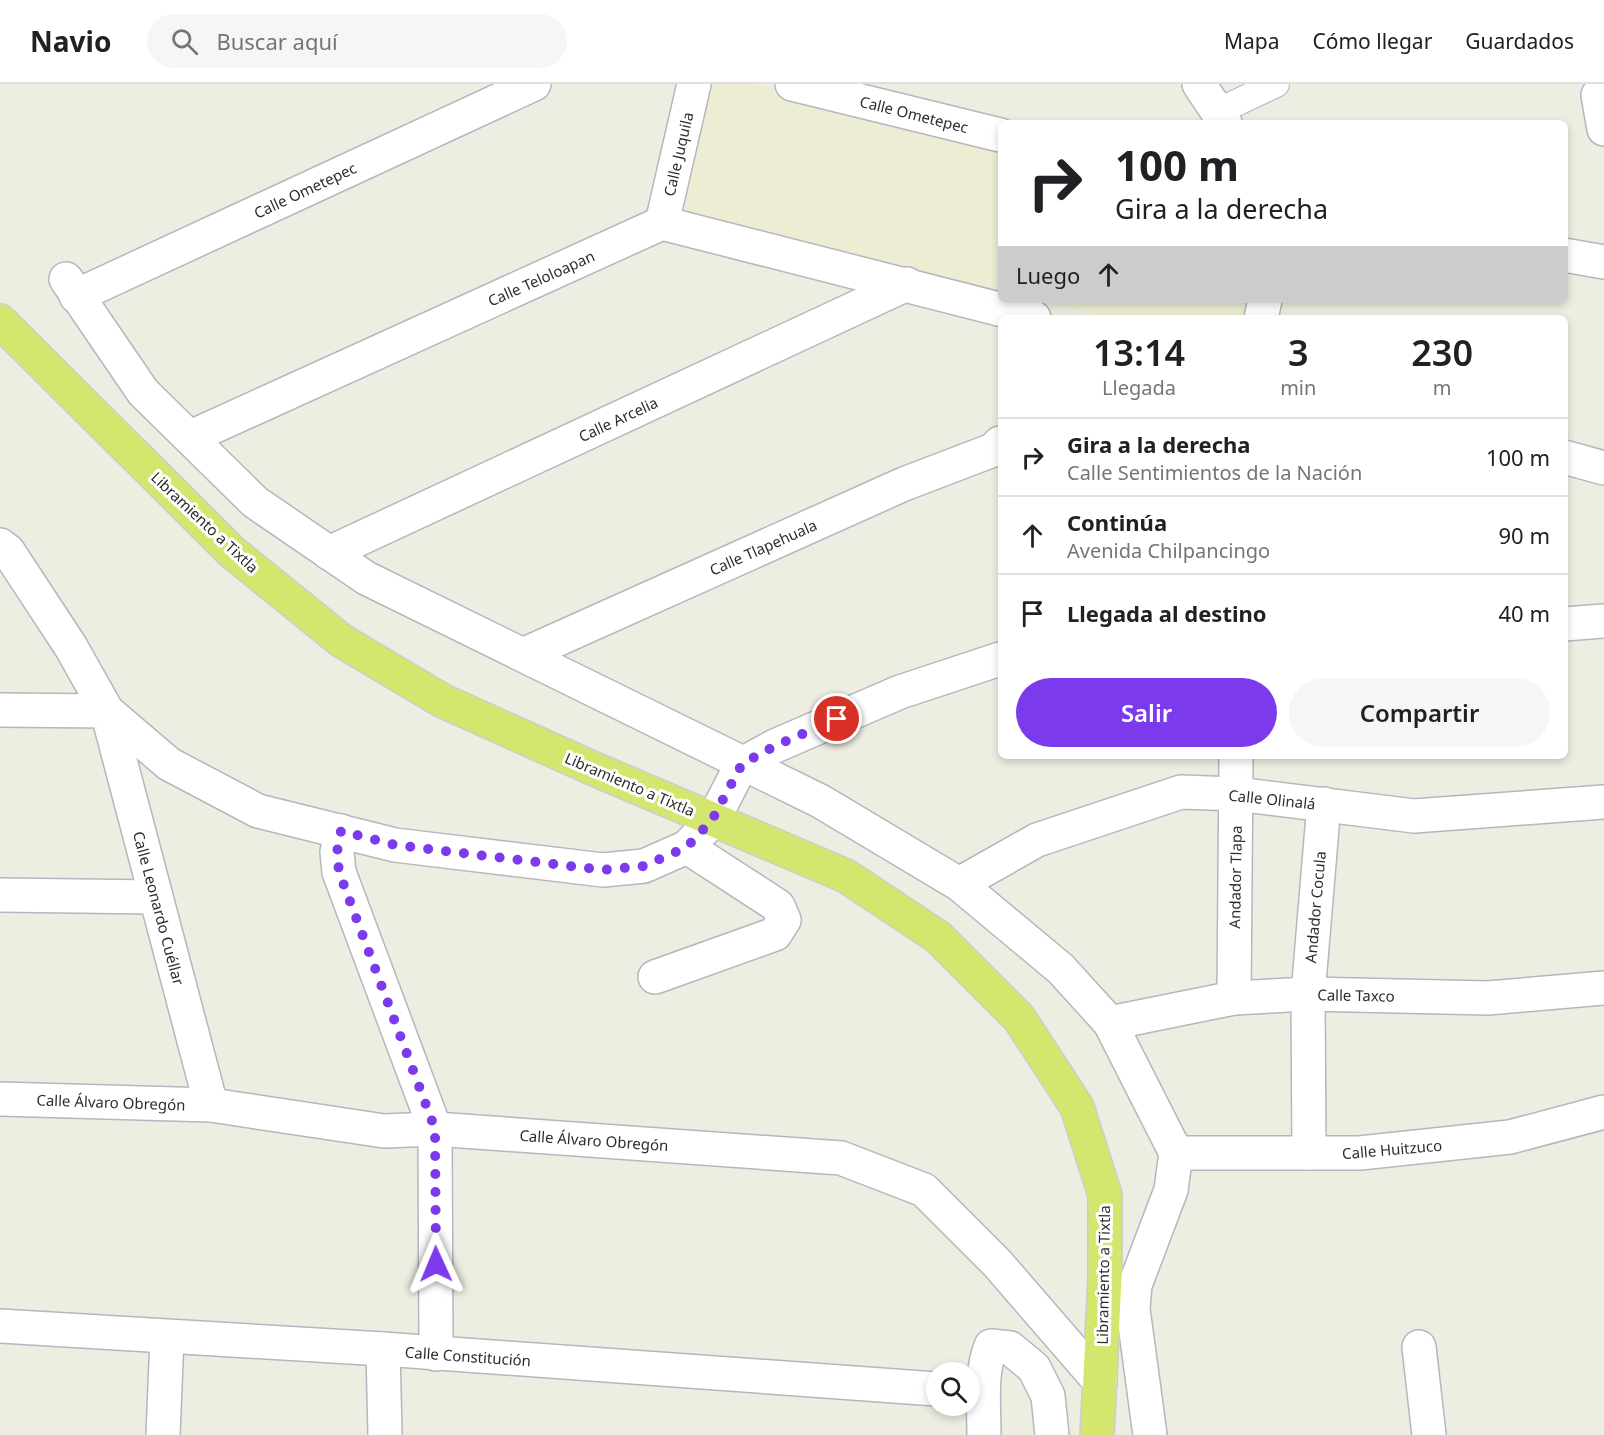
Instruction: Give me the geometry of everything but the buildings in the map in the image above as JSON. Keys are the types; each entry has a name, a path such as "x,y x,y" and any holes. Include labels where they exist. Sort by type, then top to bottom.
{"main road":[{"name":"Libramiento a Tixtla","path":"0,321 232,552 342,641 443,701 592,768 846,876 938,937 1020,1018 1077,1107 1105,1196 1120,1281 1100,1382 1097,1435"}],"street":[{"name":"Calle Ometepec","path":"191,437 143,392 71,288 534,84"},
{"name":"Calle Juquila","path":"662,223 694,84"},
{"name":"Calle Ometepec","path":"792,84 998,135"},
{"path":"1198,84 1221,117 1276,84"},
{"path":"1598,95 1604,129"},
{"path":"662,223 1023,315"},
{"name":"Calle Teloloapan","path":"191,437 662,223"},
{"path":"1568,256 1604,262"},
{"name":"Calle Arcelia","path":"329,553 907,284"},
{"path":"191,437 255,502 366,578 525,654 820,801 959,884 1061,969 1110,1023 1176,1153 1171,1190 1120,1281 1133,1309 1150,1435"},
{"name":"Calle Tlapehuala","path":"525,654 904,484 993,450 998,445"},
{"path":"1568,458 1604,468"},
{"path":"0,545 8,551 58,628 107,711 169,764 258,811 395,845 603,870 644,866 687,847 712,820 742,764 775,746 900,693 998,660"},
{"path":"1568,624 1604,621"},
{"path":"0,710 107,711"},
{"name":"Calle Leonardo Cuéllar","path":"107,711 211,1105"},
{"name":"Andador Tlapa","path":"1234,998 1236,759"},
{"name":"Calle Olinalá","path":"959,884 1037,840 1181,792 1236,794 1414,816 1604,802"},
{"name":"Andador Cocula","path":"1309,1153 1308,994 1324,804"},
{"path":"341,831 337,852 339,872 435,1129 436,1354"},
{"path":"655,977 775,934 784,920 778,906 687,847"},
{"path":"0,895 156,897"},
{"name":"Calle Taxco","path":"1110,1023 1234,998 1308,994 1488,998 1604,988"},
{"name":"Calle Álvaro Obregón","path":"0,1099 211,1105 384,1131 435,1129 841,1158 924,1190 997,1263 1100,1382"},
{"name":"Calle Huitzuco","path":"1176,1153 1360,1154 1510,1137 1604,1113"},
{"name":"Calle Constitución","path":"0,1326 383,1349 926,1388"},
{"path":"163,1435 167,1337"},
{"path":"980,1379 991,1346 1010,1348 1034,1368 1048,1396 1052,1435"},
{"path":"1419,1347 1429,1435"},
{"path":"383,1349 386,1435"},
{"path":"980,1414 984,1435"}],"shaded area":[{"path":"712,84 753,84 998,145 998,292 681,213"},
{"path":"1047,303 1249,303 1247,315 1096,315"}],"route":[{"path":"436,1264 435,1129 339,872 337,852 341,831 395,845 603,870 644,866 687,847 712,820 742,764 775,746 837,719"}]}
